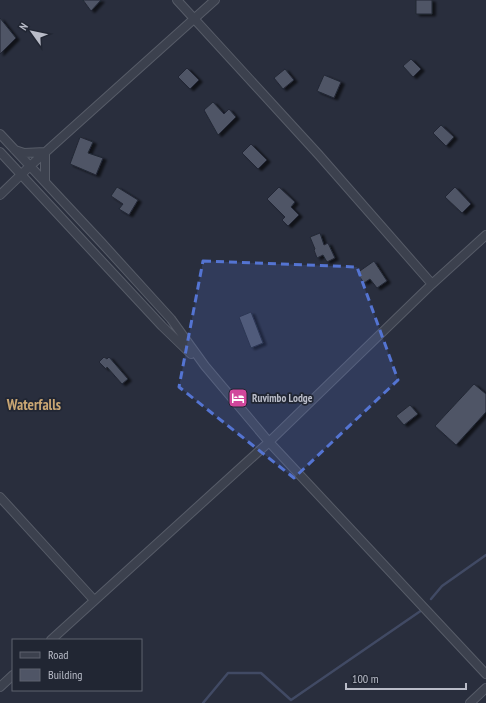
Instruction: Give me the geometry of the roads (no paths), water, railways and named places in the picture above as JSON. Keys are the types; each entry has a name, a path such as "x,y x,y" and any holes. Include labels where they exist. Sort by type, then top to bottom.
{"street":[{"path":"176,0 318,154 432,284"},
{"path":"0,195 30,166 215,0"},
{"path":"0,134 171,319 205,366 269,442 486,674"},
{"path":"14,150 24,153 46,152"},
{"path":"0,152 162,326 205,366"},
{"path":"45,182 46,152"},
{"path":"52,639 269,442 432,284 486,235"},
{"path":"0,497 94,600"},
{"path":"0,687 12,676"},
{"path":"470,703 486,688"}],"waterway":[{"path":"431,599 442,586 486,555"},
{"path":"203,703 228,673 261,673 291,700 422,610"}],"place":[{"name":"Ruvimbo Lodge","path":"238,398"}],"district":[{"name":"Waterfalls","path":"34,404"}]}
